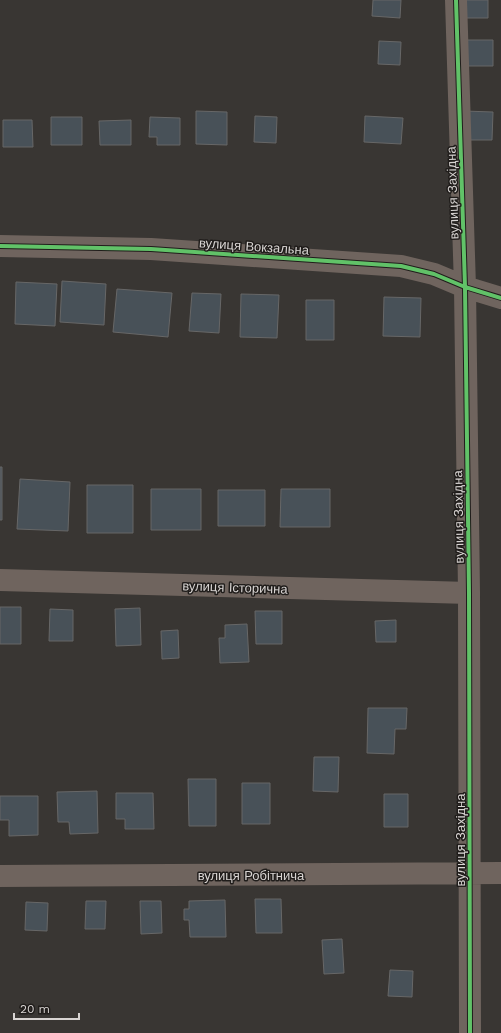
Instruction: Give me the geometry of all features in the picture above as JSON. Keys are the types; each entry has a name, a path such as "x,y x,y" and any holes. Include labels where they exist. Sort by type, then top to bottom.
{"street":[{"name":"вулиця Західна","path":"456,0 465,287 469,593 470,1033"},
{"name":"вулиця Вокзальна","path":"0,246 150,249 401,266 434,274 465,287 501,298"},
{"name":"вулиця Історична","path":"0,580 469,593"},
{"name":"вулиця Робітнича","path":"0,876 501,873"}],"building":[{"path":"373,0 401,0 400,18 372,16"},
{"path":"462,0 488,0 488,18 462,18"},
{"path":"463,40 493,40 493,66 463,66"},
{"path":"379,41 401,42 400,65 378,64"},
{"path":"196,111 227,112 227,145 196,144"},
{"path":"464,111 493,112 492,140 464,140"},
{"path":"255,116 277,117 276,143 254,142"},
{"path":"365,116 403,118 401,144 364,142"},
{"path":"51,117 82,117 82,145 51,145"},
{"path":"150,117 180,118 180,145 157,145 157,137 149,137"},
{"path":"3,120 32,120 33,147 3,147"},
{"path":"131,120 131,145 100,145 99,121"},
{"path":"62,281 106,284 104,325 60,322"},
{"path":"16,282 57,284 55,326 15,324"},
{"path":"117,289 172,293 168,337 113,332"},
{"path":"192,293 221,294 219,333 189,331"},
{"path":"241,294 279,295 277,338 240,337"},
{"path":"384,297 421,298 420,337 383,336"},
{"path":"306,300 334,300 334,340 306,340"},
{"path":"0,467 2,467 2,520 0,520"},
{"path":"20,479 70,482 68,531 17,529"},
{"path":"87,485 133,485 133,533 87,533"},
{"path":"151,489 201,489 201,530 151,530"},
{"path":"281,489 330,489 330,527 280,527"},
{"path":"218,490 265,490 265,526 218,526"},
{"path":"0,607 21,607 21,644 0,644"},
{"path":"140,608 141,645 116,646 115,609"},
{"path":"50,609 73,610 73,641 49,641"},
{"path":"255,611 282,611 282,644 256,644"},
{"path":"396,620 396,642 376,642 375,621"},
{"path":"247,624 249,662 220,663 219,638 225,638 225,625"},
{"path":"178,630 179,658 162,659 161,631"},
{"path":"368,708 407,708 406,729 395,729 394,754 367,753"},
{"path":"314,757 339,757 338,792 313,791"},
{"path":"188,779 216,779 216,826 189,826"},
{"path":"242,783 270,783 270,824 242,824"},
{"path":"97,791 98,833 70,834 69,822 58,822 57,792"},
{"path":"116,793 153,793 154,829 125,829 125,819 116,819"},
{"path":"384,794 408,794 408,827 384,827"},
{"path":"0,796 38,796 38,835 9,836 9,820 0,820"},
{"path":"255,899 281,899 282,933 256,933"},
{"path":"225,900 226,937 190,937 189,920 184,920 184,909 189,909 189,901"},
{"path":"86,901 106,901 105,929 85,929"},
{"path":"140,901 161,901 162,933 141,934"},
{"path":"26,902 48,903 47,931 25,930"},
{"path":"342,939 344,973 324,974 322,940"},
{"path":"390,970 413,971 412,997 388,996"}],"cycle path":[{"path":"456,0 465,287 469,593 470,1033"},
{"path":"0,246 151,249 401,266 434,274 465,287 501,298"}]}
